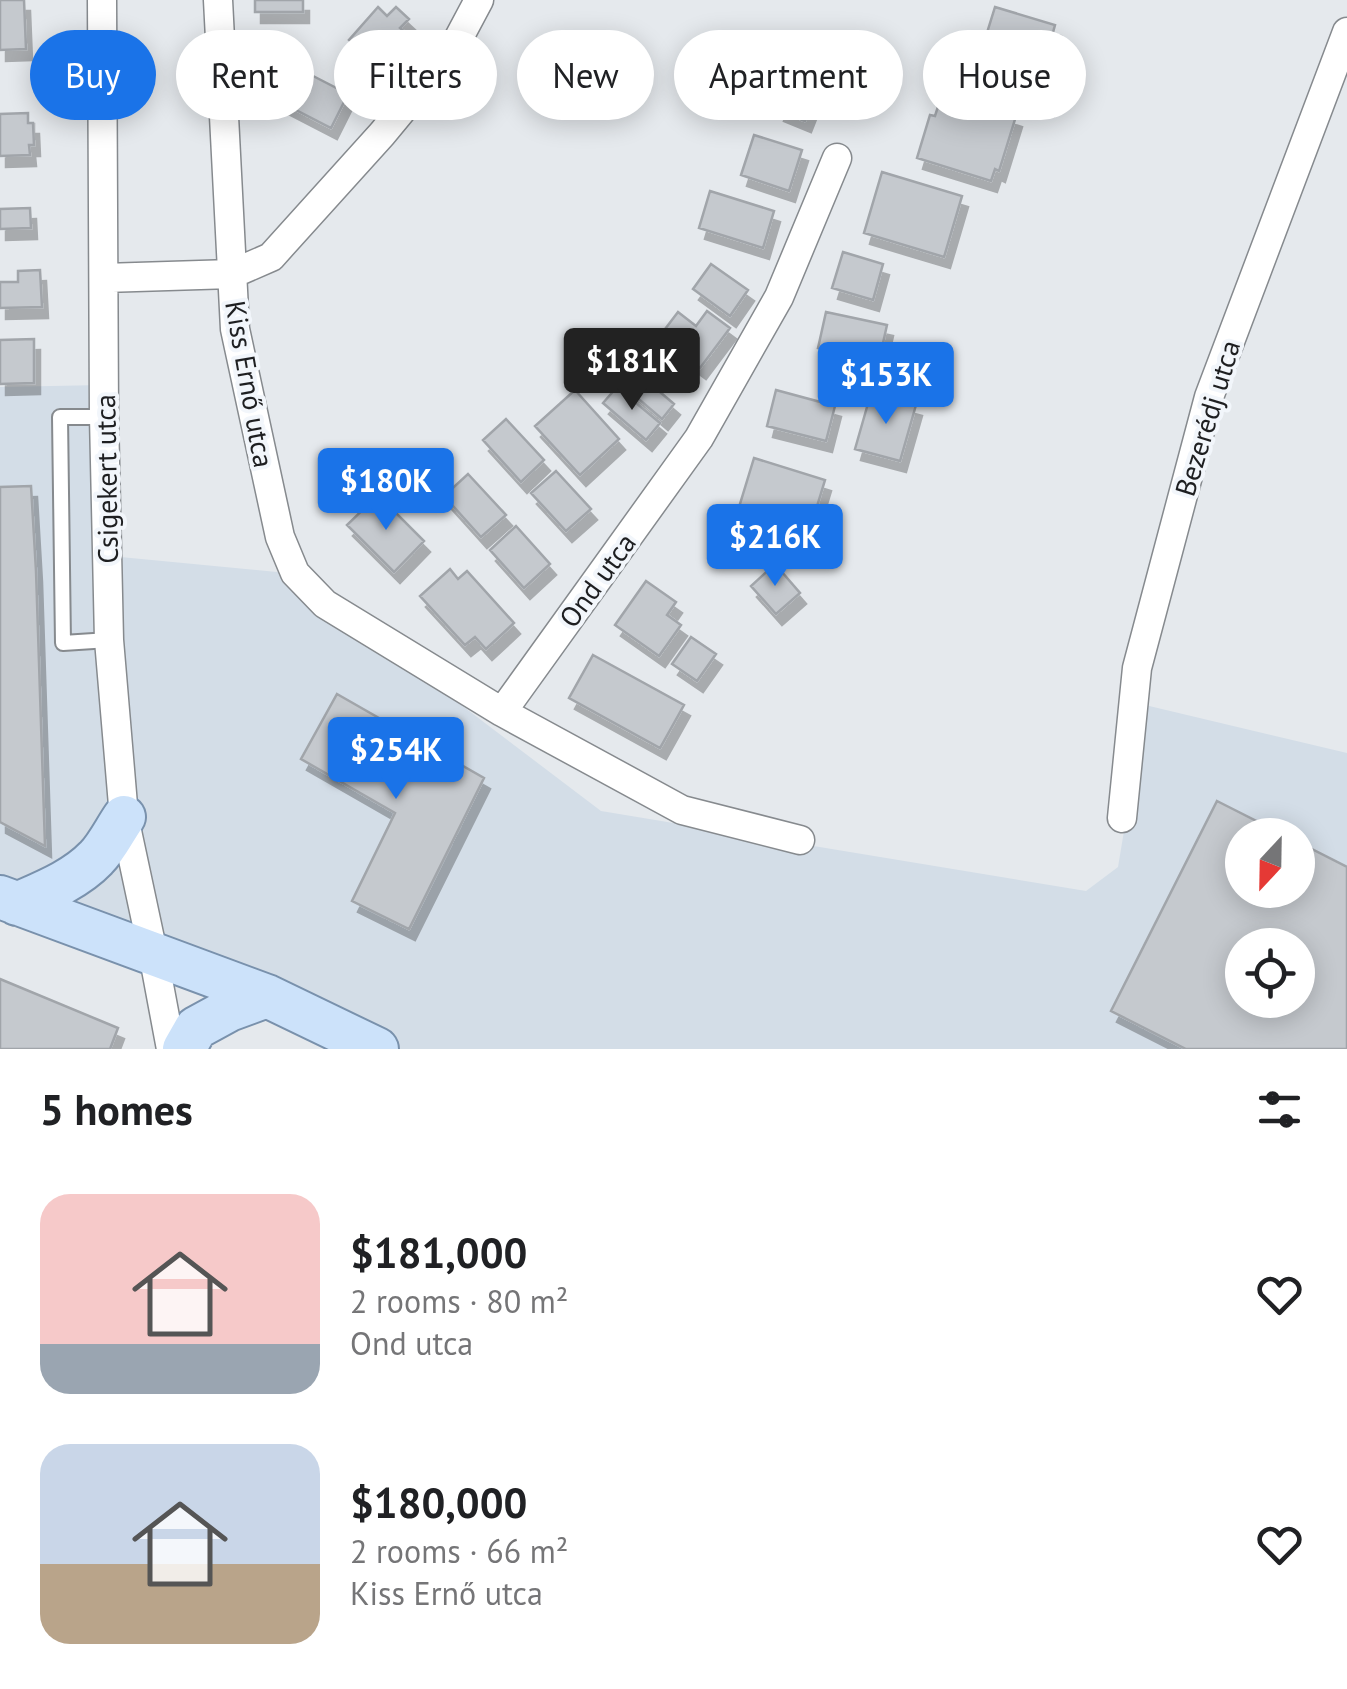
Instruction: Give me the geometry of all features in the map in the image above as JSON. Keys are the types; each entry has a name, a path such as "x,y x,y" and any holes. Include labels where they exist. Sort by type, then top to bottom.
{"main road":[{"path":"8,900 55,886 84,869 98,856 124,816"},
{"path":"8,900 267,996 377,1049"},
{"path":"184,1049 196,1028 267,996"}],"street":[{"name":"Csigekert utca","path":"102,0 109,640 124,816 171,1049"},
{"name":"Kiss Ernő utca","path":"218,0 235,329 280,537 296,573 325,604 502,712"},
{"path":"104,278 232,274 272,256 454,47 479,0"},
{"name":"Bezerédj utca","path":"1122,818 1137,668 1209,397 1347,32"},
{"name":"Ond utca","path":"502,712 698,438 779,297 837,158"},
{"path":"502,712 682,810 800,840"}],"lane":[{"path":"104,417 60,416 63,643 109,640"}],"shaded area":[{"path":"103,385 110,556 287,573 601,811 1086,891 1118,867 1145,705 1347,753 1347,1049 345,1049 0,880 0,387"}],"building":[{"path":"0,0 24,0 26,49 0,50"},
{"path":"255,0 303,0 303,12 255,12"},
{"path":"378,7 387,16 396,7 409,19 400,28 402,30 358,30"},
{"path":"995,7 1055,25 1054,30 988,30"},
{"path":"314,76 334,87 335,120 331,128 314,119"},
{"path":"28,113 28,123 33,123 34,145 29,145 30,155 0,156 0,114"},
{"path":"928,120 1015,120 999,171 995,169 991,181 917,158"},
{"path":"754,135 802,150 789,191 741,175"},
{"path":"882,172 962,196 944,257 864,233"},
{"path":"710,191 774,211 763,248 699,228"},
{"path":"30,208 31,228 0,229 0,209"},
{"path":"843,252 883,264 873,300 832,288"},
{"path":"711,264 748,290 730,316 693,289"},
{"path":"40,270 42,307 0,308 0,282 18,282 18,271"},
{"path":"707,311 730,328 700,368 659,337 678,312 696,326"},
{"path":"826,312 887,325 879,361 818,348"},
{"path":"34,339 34,383 0,384 0,340"},
{"path":"633,369 674,404 662,419 620,383"},
{"path":"617,387 660,423 646,440 603,403"},
{"path":"575,390 619,439 580,475 535,426"},
{"path":"776,390 835,406 826,441 767,426"},
{"path":"871,393 916,405 900,461 855,449"},
{"path":"506,419 544,460 521,482 483,440"},
{"path":"754,458 825,480 811,526 740,504"},
{"path":"556,471 591,509 566,531 531,493"},
{"path":"468,474 506,515 481,537 444,496"},
{"path":"31,486 45,846 0,822 0,487"},
{"path":"378,495 424,541 394,572 347,525"},
{"path":"516,526 550,564 524,588 490,550"},
{"path":"775,564 800,593 776,614 751,586"},
{"path":"450,569 458,579 467,571 514,623 486,649 475,637 465,645 420,596"},
{"path":"646,581 676,602 667,615 681,625 659,656 615,625"},
{"path":"691,637 716,654 697,681 672,664"},
{"path":"593,655 684,705 660,748 569,698"},
{"path":"337,694 484,778 409,929 352,901 395,813 301,759"},
{"path":"1217,801 1250,818 1225,818 1225,908 1315,908 1315,851 1347,867 1347,1049 1186,1049 1111,1011"},
{"path":"0,979 118,1028 110,1049 0,1049"}]}
